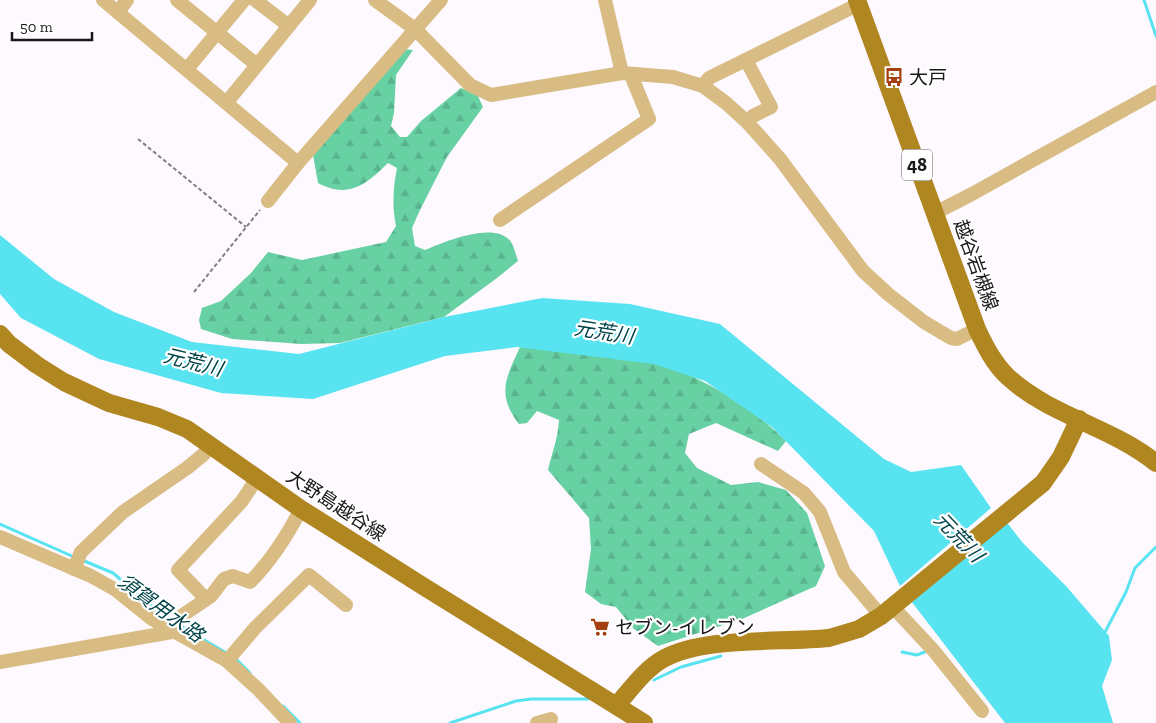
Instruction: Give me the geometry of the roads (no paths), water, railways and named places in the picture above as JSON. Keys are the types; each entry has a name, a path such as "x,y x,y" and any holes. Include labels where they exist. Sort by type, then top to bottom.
{"main road":[{"name":"越谷岩槻線","path":"858,2 977,329 985,346 1007,376 1022,388 1040,400 1121,440 1156,463"},
{"name":"大野島越谷線","path":"0,334 9,344 64,382 109,403 158,417 187,429 301,509 617,705 641,722"},
{"path":"617,705 649,669 662,659 681,650 705,645 829,638 859,629 891,609 1043,483 1053,471 1079,419"}],"street":[{"path":"103,0 298,163"},
{"path":"118,12 127,0"},
{"path":"177,0 257,65"},
{"path":"187,69 244,0"},
{"path":"255,0 289,26"},
{"path":"227,102 310,0"},
{"path":"375,0 415,29 470,85 491,95 627,74 673,77 703,86 747,122 780,159 863,270 875,282 924,322 951,338 957,339 977,329"},
{"path":"268,201 298,163 441,0"},
{"path":"500,220 649,119 627,74 606,0"},
{"path":"703,86 710,78 858,2"},
{"path":"746,60 772,107 753,116 747,122"},
{"path":"935,212 972,194 1156,92"},
{"path":"74,569 81,552 123,512 187,468 204,454 210,444"},
{"path":"761,464 804,493 820,512 844,572 891,609 934,651 982,711"},
{"path":"206,599 178,570 242,501 257,478"},
{"path":"0,662 176,625 211,596 224,579 233,576 250,582 262,570 283,542 301,509"},
{"path":"0,537 74,569 116,590 152,619 176,625 231,657 290,723"},
{"path":"231,657 255,628 309,575 346,605"}],"water":[{"name":"元荒川","path":"0,235 54,279 114,312 192,342 299,354 444,317 542,298 630,304 720,324 884,459 911,472 961,465 991,508 900,586 874,531 772,427 705,381 654,364 517,347 445,356 313,399 221,393 99,359 21,318 0,294"},
{"path":"1005,520 1022,542 1066,586 1109,636 1112,660 1102,686 1113,723 1005,723 911,601"}],"waterway":[{"path":"1144,0 1156,36"},
{"name":"須賀用水路","path":"0,524 74,557"},
{"path":"1104,634 1126,592 1135,568 1156,547"},
{"name":"須賀用水路","path":"82,560 113,573 159,612 174,622"},
{"name":"須賀用水路","path":"179,625 228,654"},
{"name":"須賀用水路","path":"902,652 917,655 927,651"},
{"name":"須賀用水路","path":"654,680 681,667 721,656"},
{"name":"須賀用水路","path":"235,658 250,673"},
{"name":"須賀用水路","path":"450,723 516,701 531,699 588,699"},
{"name":"須賀用水路","path":"283,706 300,723"}],"place":[{"name":"大戸","path":"894,77"},
{"name":"セブン-イレブン","path":"600,627"}]}
